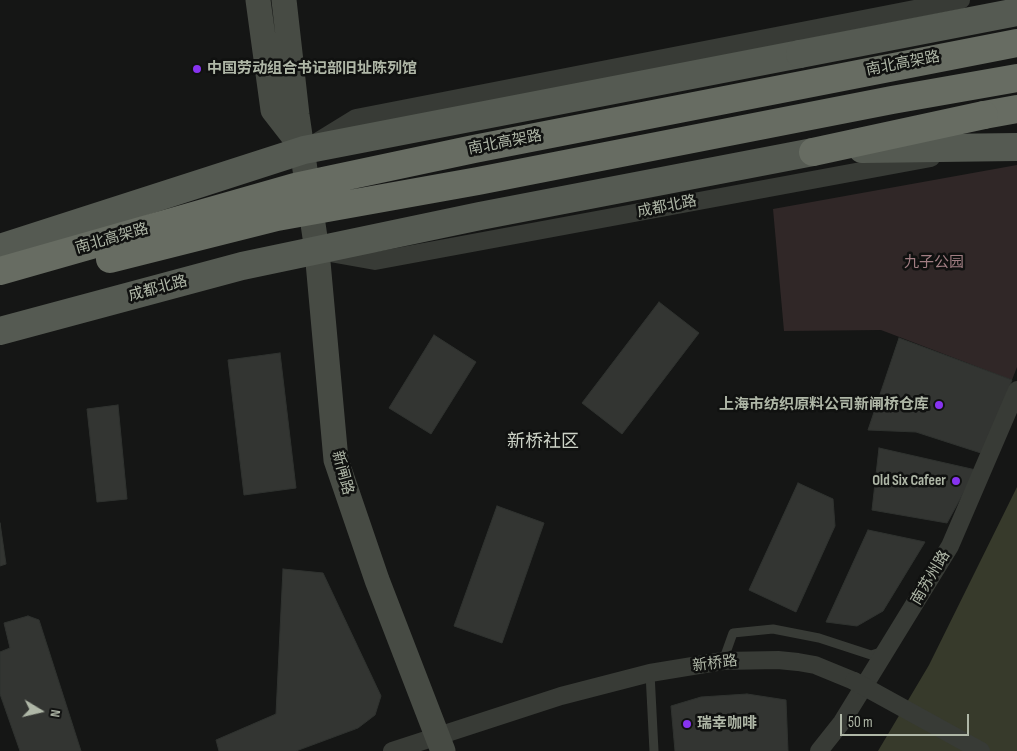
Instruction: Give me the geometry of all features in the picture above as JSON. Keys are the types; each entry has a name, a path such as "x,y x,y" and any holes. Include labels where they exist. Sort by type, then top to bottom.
{"highway":[{"path":"969,51 1017,38"},
{"name":"南北高架路","path":"0,271 294,187 474,148 1017,43"},
{"name":"南北高架路","path":"0,289 124,255 277,217 478,181 1017,78"},
{"path":"974,86 1017,82"},
{"path":"813,152 1017,109"}],"main road":[{"path":"258,0 272,110 304,150"},
{"name":"新闸路","path":"284,0 297,116 304,150 317,251 336,460 376,580 441,744"},
{"path":"0,248 304,150 1017,12"},
{"name":"成都北路","path":"0,331 242,266 480,216 813,152 1017,145"}],"street":[{"path":"304,150 356,118 961,0"},
{"name":"成都北路","path":"317,251 375,261 1017,145"},
{"name":"南苏州路","path":"819,751 842,722 950,546 1017,390"},
{"name":"新桥路","path":"392,751 441,744 561,696 650,673 723,661 778,660 815,665 854,680 981,751"}],"lane":[{"path":"723,661 733,633 773,629 819,638 871,655 886,650"},
{"path":"650,673 654,751"}],"green space":[{"name":"九子公园","path":"1017,165 1017,367 1012,380 881,330 784,331 773,209"}],"shaded area":[{"path":"1017,487 1017,751 878,751 929,665"}],"building":[{"path":"659,302 699,333 622,434 582,403"},
{"path":"434,335 476,362 431,434 389,408"},
{"name":"上海市纺织原料公司新闸桥仓库","path":"899,338 1012,380 984,454 916,432 868,430"},
{"path":"280,353 296,488 244,495 228,360"},
{"path":"118,405 127,499 97,502 87,409"},
{"path":"879,448 976,470 947,523 872,510"},
{"path":"798,483 833,499 835,526 796,612 749,590"},
{"path":"497,506 544,523 502,643 454,626"},
{"path":"0,523 6,564 0,566"},
{"path":"868,530 925,542 883,611 857,626 826,622"},
{"path":"283,569 323,573 381,696 375,715 358,728 296,751 219,751 216,740 276,714"},
{"path":"28,616 39,620 81,751 20,751 0,694 0,652 10,648 4,623"},
{"path":"747,694 786,700 788,751 675,751 671,706 701,697"}],"place":[{"name":"中国劳动组合书记部旧址陈列馆","path":"197,69"},
{"name":"上海市纺织原料公司新闸桥仓库","path":"939,405"},
{"name":"Old Six Cafeer","path":"956,481"},
{"name":"瑞幸咖啡","path":"687,724"}],"district":[{"name":"新桥社区","path":"543,442"}]}
